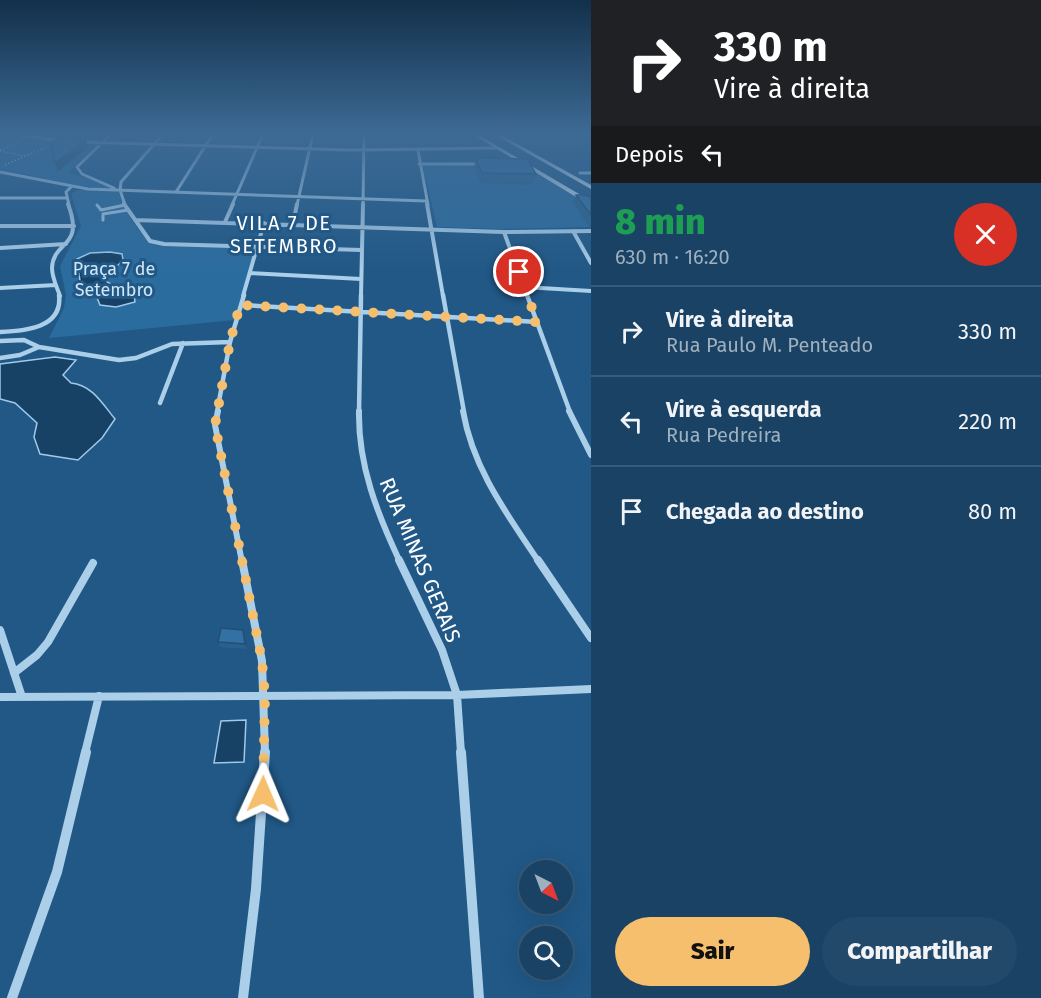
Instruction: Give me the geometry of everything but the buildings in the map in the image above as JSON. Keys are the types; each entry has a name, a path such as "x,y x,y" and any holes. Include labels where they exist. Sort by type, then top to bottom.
{"street":[{"path":"38,181 71,188 119,191 426,201"},
{"path":"97,181 119,191"},
{"path":"122,181 119,191 125,206 150,241 155,244 362,250"},
{"path":"176,192 183,181"},
{"path":"225,222 243,181"},
{"path":"293,224 303,181"},
{"name":"RUA MINAS GERAIS","path":"363,181 359,417 361,453 369,489 386,534 441,650 457,695 479,998"},
{"path":"423,181 465,420 476,457 496,498 591,638"},
{"path":"552,181 591,204"},
{"path":"566,181 591,195"},
{"path":"0,332 39,327 51,320 60,308 52,269 53,262 66,244 74,226 75,221 66,198 66,192 71,188"},
{"path":"0,198 66,198"},
{"path":"135,220 504,232 591,231"},
{"path":"243,998 250,954 263,794 265,696 262,661 215,425 230,342 264,224"},
{"path":"0,226 74,226"},
{"path":"573,231 591,263"},
{"path":"504,232 572,419 591,455"},
{"path":"0,248 66,244"},
{"path":"250,273 361,279"},
{"path":"0,288 56,285"},
{"path":"524,287 591,291"},
{"path":"240,305 537,322"},
{"path":"0,341 24,340 39,347 119,360 136,358 172,344 230,342"},
{"path":"160,403 183,343"},
{"path":"0,358 20,355 39,347"},
{"path":"14,674 48,642 93,563"},
{"path":"0,630 22,697"},
{"path":"0,697 457,695 591,688"},
{"path":"12,998 57,872 99,696"}],"lane":[{"path":"97,205 101,210 125,206"},
{"path":"103,220 103,214 128,210"}],"green space":[{"path":"54,181 94,181 107,185 108,189"},
{"path":"426,181 549,181 591,206 591,227 502,229 437,227"},
{"name":"Praça 7 de Setembro","path":"78,190 118,191 132,221 143,235 155,244 256,249 235,320 49,338 64,308 66,295 60,266 81,226 72,197 72,193"}],"shaded area":[{"path":"90,253 122,254 123,260 102,277 105,281 134,295 135,302 116,307 100,305 94,290 80,281 77,259"},
{"path":"55,357 76,360 63,375 71,383 91,391 115,419 102,438 78,460 40,454 34,437 37,423 15,403 0,399 0,364"},
{"path":"246,720 244,762 214,763 221,721"}],"district":[{"name":"VILA 7 DE SETEMBRO","path":"284,234"}],"route":[{"path":"263,794 265,696 262,661 215,425 230,342 240,305 537,322 519,272"}]}
